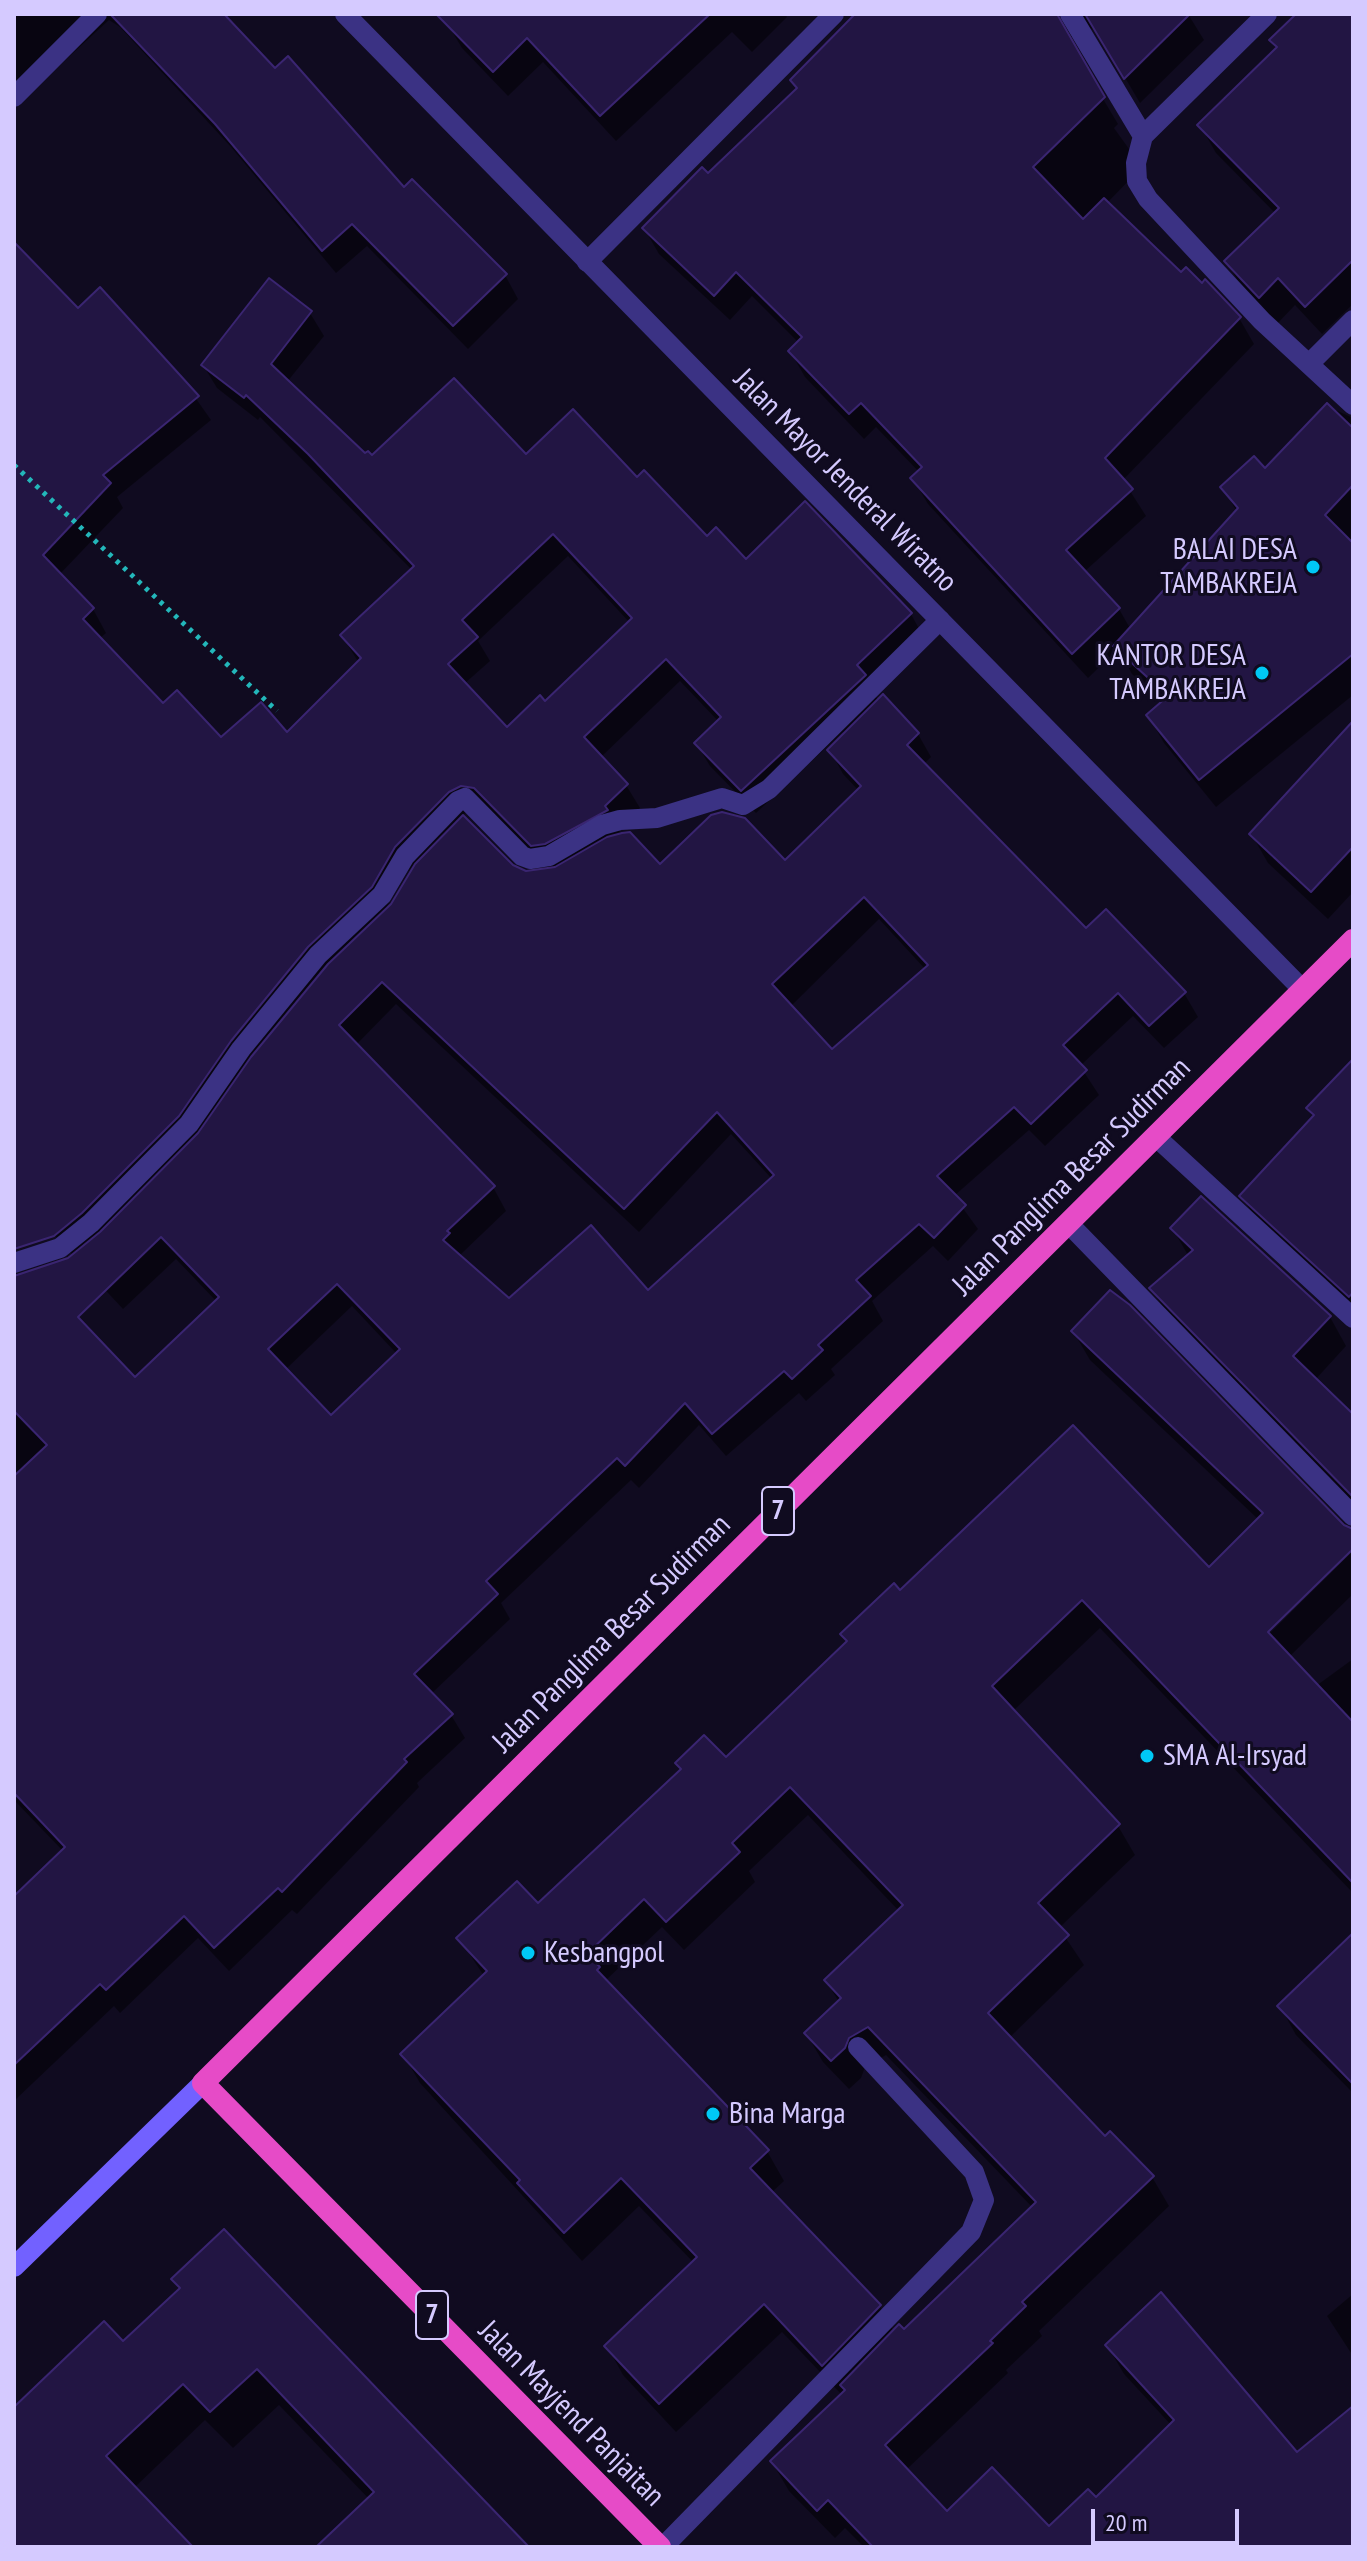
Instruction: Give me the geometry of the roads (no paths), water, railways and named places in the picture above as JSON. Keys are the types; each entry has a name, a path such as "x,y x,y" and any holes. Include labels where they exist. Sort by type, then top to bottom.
{"highway":[{"name":"Jalan Panglima Besar Sudirman","path":"203,2083 1353,940"},
{"name":"Jalan Mayjend Panjaitan","path":"203,2083 662,2547"}],"main road":[{"name":"Jalan Panglima Besar Sudirman","path":"14,2267 203,2083"}],"street":[{"path":"14,97 97,14"},
{"name":"Jalan Mayor Jenderal Wiratno","path":"345,14 1303,990"},
{"path":"587,262 834,14"},
{"path":"1070,14 1143,136"},
{"path":"1267,14 1143,136 1136,163 1137,181 1148,199 1262,321 1353,405"},
{"path":"1309,364 1353,320"},
{"path":"14,1263 60,1248 91,1223 189,1124 241,1049 318,955 382,895 405,856 458,801 465,798 522,856 530,859 549,856 602,825 620,820 657,818 722,798 743,805 769,789 940,620"},
{"path":"1155,1136 1353,1318"},
{"path":"1068,1223 1353,1516"},
{"path":"662,2547 971,2232 984,2200 974,2172 858,2047"}],"place":[{"name":"BALAI DESA TAMBAKREJA","path":"1313,567"},
{"name":"KANTOR DESA TAMBAKREJA","path":"1262,673"},
{"name":"SMA Al-Irsyad","path":"1147,1756"},
{"name":"Kesbangpol","path":"528,1953"},
{"name":"Bina Marga","path":"713,2114"}]}
